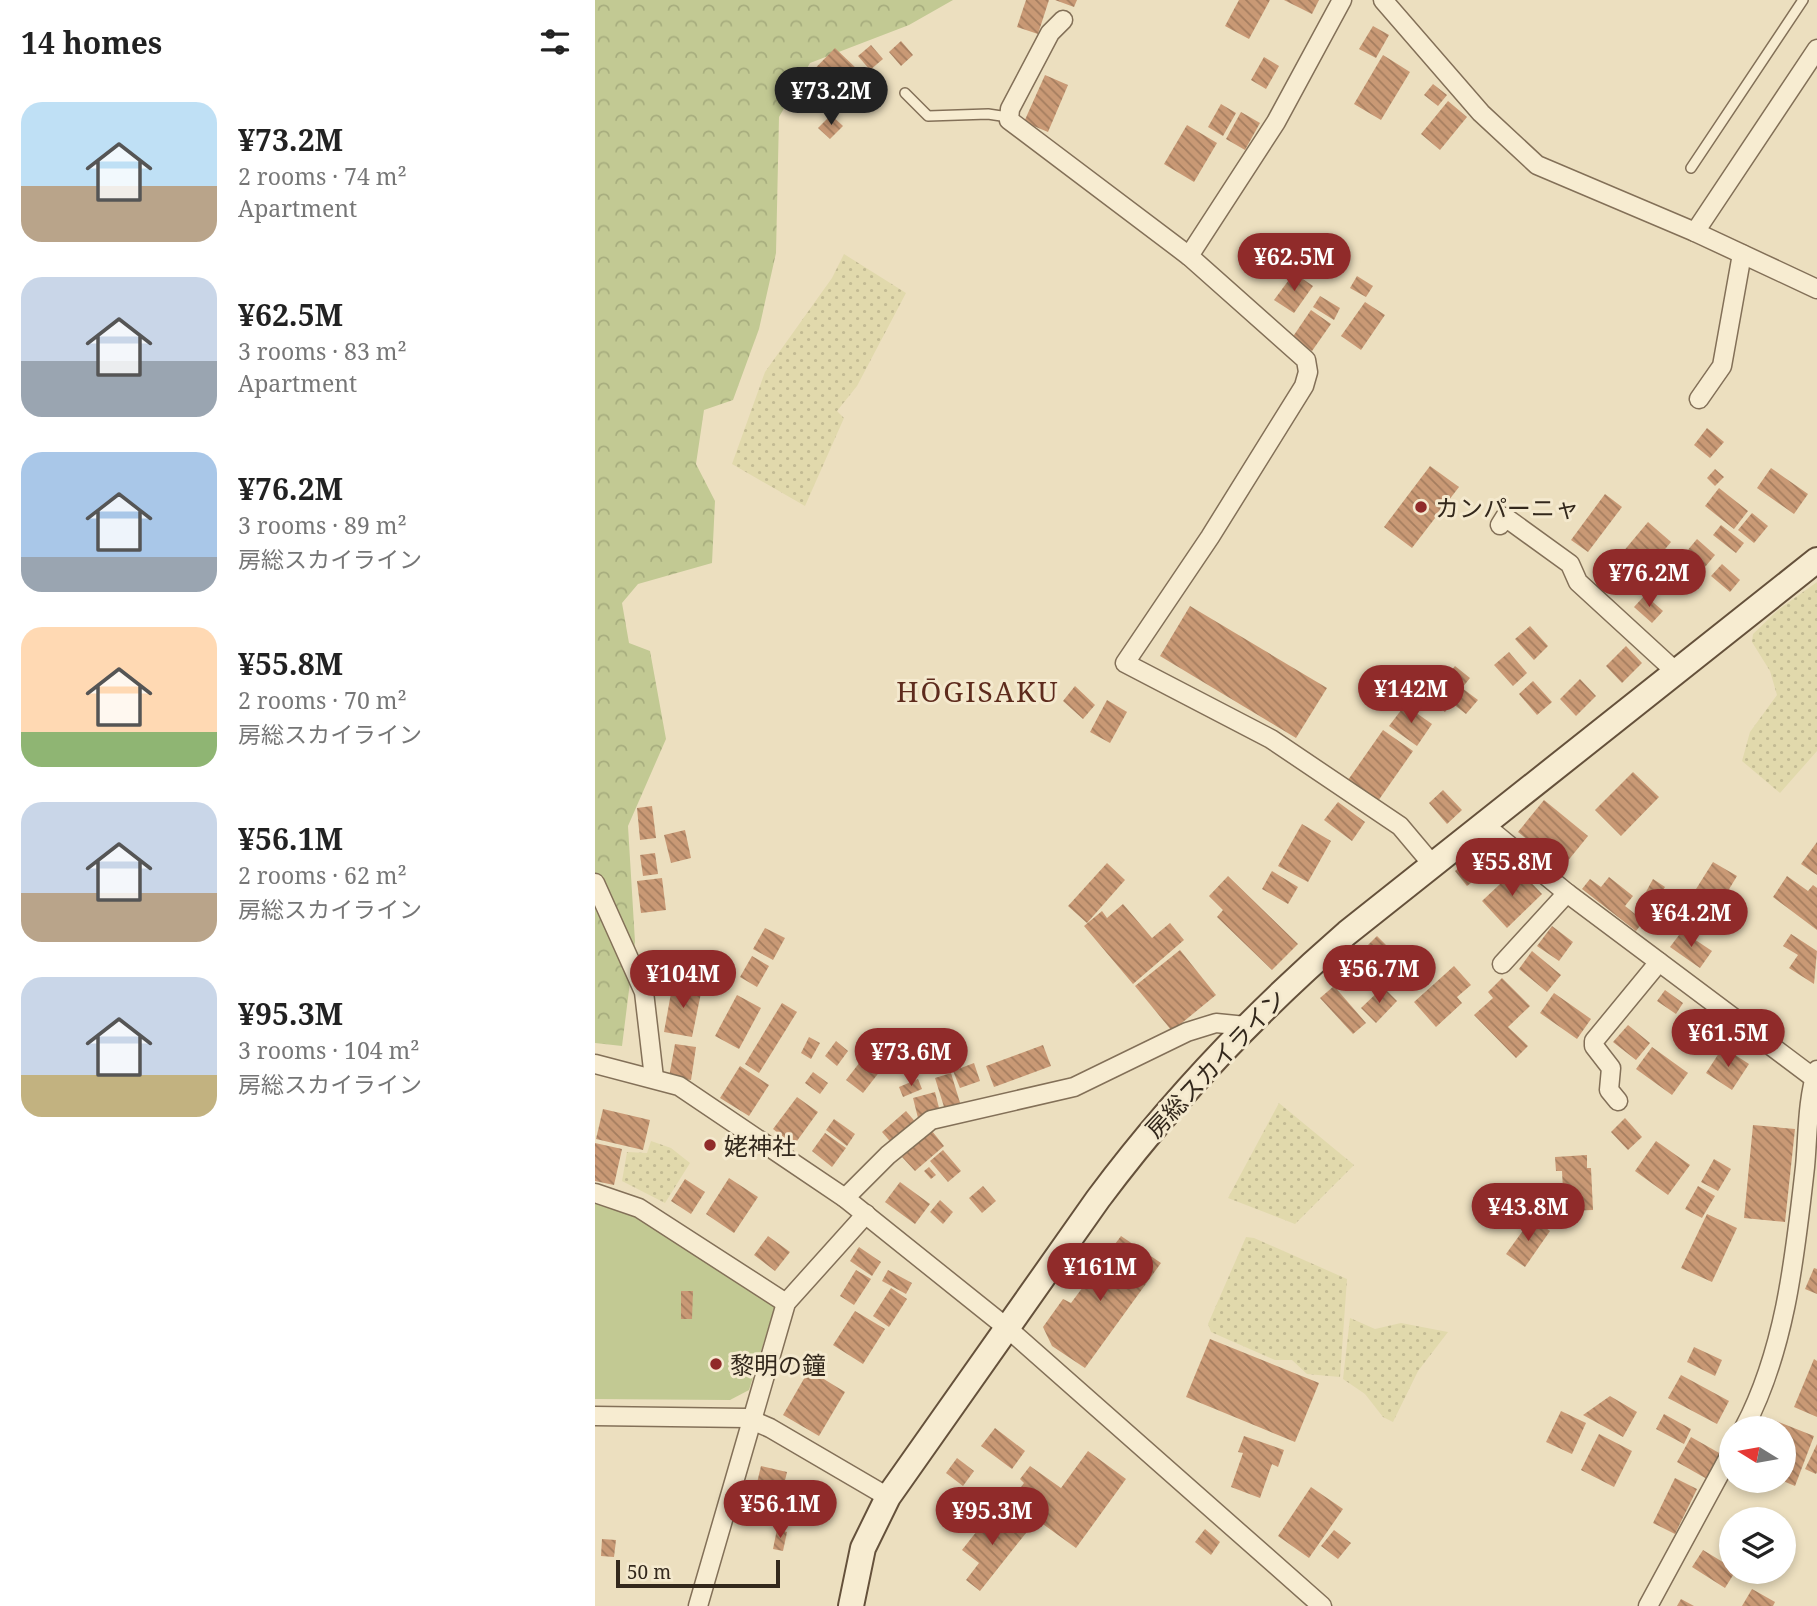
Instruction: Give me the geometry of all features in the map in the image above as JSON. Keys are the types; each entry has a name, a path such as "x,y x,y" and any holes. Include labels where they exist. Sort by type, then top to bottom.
{"main road":[{"name":"房総スカイライン","path":"852,1606 863,1548 888,1497 1006,1327 1132,1153 1247,1026 1280,991 1432,864 1817,560"}],"street":[{"path":"1189,256 1276,122 1342,0"},
{"path":"1383,0 1481,113 1537,165 1695,232 1817,289"},
{"path":"1063,20 1050,33 1008,117 1189,256 1306,360 1308,372 1304,386 1210,537 1125,663 1271,738 1400,826 1432,864"},
{"path":"1695,232 1817,49"},
{"path":"1699,399 1722,366 1742,254"},
{"path":"1500,525 1505,517 1570,564 1578,582 1675,671"},
{"path":"1482,824 1567,893 1659,962 1816,1074 1812,1148 1795,1256 1780,1330 1750,1416"},
{"path":"595,883 644,992 654,1078"},
{"path":"1502,964 1567,893"},
{"path":"1618,1101 1609,1090 1611,1068 1594,1046 1594,1041 1659,962"},
{"path":"845,1198 888,1155 931,1120 1074,1087 1187,1032 1216,1023 1247,1026"},
{"path":"595,1064 679,1086 845,1198 1006,1327 1322,1606"},
{"path":"595,1193 639,1208 786,1303"},
{"path":"698,1606 786,1303 866,1214"},
{"path":"595,1416 722,1417 752,1420 888,1497"},
{"path":"1648,1606 1719,1475"}],"lane":[{"path":"1691,167 1803,0"},
{"path":"905,93 927,116 988,114 1008,117"}],"shaded area":[{"path":"844,254 906,293 857,386 837,411 844,418 805,506 732,464 765,372 832,278"},
{"path":"1817,582 1817,751 1780,793 1742,761 1750,732 1777,695 1770,671 1752,642 1753,634 1778,610"},
{"path":"1279,1103 1354,1165 1295,1224 1228,1198"},
{"path":"651,1141 671,1148 690,1163 665,1203 622,1181 627,1152 647,1153"},
{"path":"1246,1237 1254,1238 1347,1279 1340,1377 1307,1374 1292,1360 1275,1360 1211,1332 1208,1324"},
{"path":"1350,1318 1375,1329 1401,1323 1448,1332 1418,1371 1393,1422 1383,1417 1365,1394 1343,1379"}],"green space":[{"path":"595,0 953,0 909,25 810,63 779,117 776,253 759,329 733,400 704,410 696,464 715,501 712,563 638,584 622,603 629,643 650,651 666,739 628,826 635,942 622,1046 595,1043"},
{"path":"595,1203 634,1215 775,1306 749,1390 730,1400 595,1399"}],"building":[{"path":"1026,0 1049,0 1038,34 1017,27"},
{"path":"1055,0 1077,0 1074,7"},
{"path":"1239,0 1270,0 1249,39 1225,26"},
{"path":"1284,0 1319,0 1312,14"},
{"path":"1373,26 1389,35 1376,58 1359,49"},
{"path":"901,41 913,55 901,66 889,52"},
{"path":"871,45 883,59 870,70 858,56"},
{"path":"835,48 858,70 819,110 796,88"},
{"path":"1383,55 1410,72 1381,120 1354,104"},
{"path":"1264,57 1279,66 1266,89 1251,80"},
{"path":"1045,75 1068,85 1048,132 1024,122"},
{"path":"1433,84 1447,95 1438,106 1424,95"},
{"path":"1448,101 1467,117 1440,150 1421,134"},
{"path":"1221,104 1236,113 1223,136 1208,127"},
{"path":"1241,112 1260,123 1245,150 1226,139"},
{"path":"831,115 843,126 830,139 818,128"},
{"path":"1187,125 1217,143 1194,182 1164,164"},
{"path":"1294,273 1313,286 1294,313 1274,300"},
{"path":"1357,276 1373,286 1366,297 1350,288"},
{"path":"1320,296 1340,308 1334,320 1313,307"},
{"path":"1365,302 1385,315 1361,350 1341,336"},
{"path":"1311,310 1331,324 1312,351 1292,338"},
{"path":"1707,428 1724,442 1710,458 1694,445"},
{"name":"カンパーニャ","path":"1430,466 1459,487 1412,548 1384,527"},
{"path":"1771,468 1808,494 1794,514 1757,488"},
{"path":"1715,469 1724,477 1715,486 1707,478"},
{"path":"1719,488 1748,511 1734,529 1705,506"},
{"path":"1605,494 1622,507 1588,552 1571,540"},
{"path":"1752,513 1768,526 1754,543 1738,530"},
{"path":"1648,522 1671,542 1635,585 1612,565"},
{"path":"1721,525 1744,543 1736,553 1713,535"},
{"path":"1697,539 1715,555 1705,567 1687,551"},
{"path":"1722,564 1740,580 1730,592 1711,576"},
{"path":"1645,595 1663,611 1652,623 1634,607"},
{"path":"1190,606 1327,688 1296,738 1160,656"},
{"path":"1530,626 1548,646 1534,660 1515,639"},
{"path":"1626,646 1642,663 1622,683 1606,666"},
{"path":"1509,652 1527,673 1513,686 1494,665"},
{"path":"1455,666 1470,678 1462,688 1478,700 1466,714 1452,703 1445,712 1429,699"},
{"path":"1409,669 1430,683 1420,698 1399,685"},
{"path":"1580,679 1596,696 1576,716 1560,699"},
{"path":"1533,681 1552,702 1537,715 1519,694"},
{"path":"1075,686 1095,705 1083,719 1063,701"},
{"path":"1107,700 1127,712 1110,743 1090,732"},
{"path":"1405,705 1432,724 1417,746 1389,726"},
{"path":"1383,730 1413,751 1378,801 1348,780"},
{"path":"1633,772 1659,797 1621,836 1595,810"},
{"path":"1443,790 1462,810 1447,824 1429,803"},
{"path":"1544,800 1588,836 1562,868 1518,832"},
{"path":"1338,802 1365,822 1352,841 1324,820"},
{"path":"652,806 656,838 640,840 637,808"},
{"path":"1302,824 1331,841 1308,882 1278,866"},
{"path":"685,830 691,858 671,863 664,835"},
{"path":"1817,842 1817,875 1801,864"},
{"path":"1482,850 1494,865 1467,886 1455,871"},
{"path":"655,853 658,874 643,876 640,855"},
{"path":"1713,862 1737,876 1716,911 1691,897"},
{"path":"1107,863 1125,880 1087,923 1068,906"},
{"path":"1517,868 1542,894 1507,928 1482,901"},
{"path":"1272,871 1298,887 1288,904 1262,889"},
{"path":"1228,876 1298,944 1272,970 1217,917 1223,910 1209,896"},
{"path":"1787,876 1808,891 1813,885 1817,888 1817,930 1773,897"},
{"path":"1609,877 1633,896 1625,906 1644,921 1636,931 1582,889 1590,879 1601,887"},
{"path":"662,878 666,910 641,913 637,881"},
{"path":"1653,879 1665,887 1653,907 1641,901"},
{"path":"1123,904 1152,938 1170,923 1184,940 1133,984 1084,926 1102,911 1107,918"},
{"path":"1552,926 1573,942 1559,961 1537,946"},
{"path":"765,928 785,938 773,960 753,949"},
{"path":"1682,931 1712,951 1700,968 1670,947"},
{"path":"1791,934 1817,951 1814,984 1789,968 1798,955 1783,946"},
{"path":"1377,936 1391,950 1369,972 1355,958"},
{"path":"1180,950 1216,995 1172,1031 1135,986"},
{"path":"1532,951 1561,975 1547,992 1519,969"},
{"path":"752,956 769,966 757,987 740,977"},
{"path":"674,961 692,963 689,982 672,979"},
{"path":"1454,966 1471,985 1457,997 1462,1003 1436,1027 1414,1002"},
{"path":"1502,978 1530,1006 1508,1027 1528,1046 1516,1058 1474,1015 1493,998 1488,992"},
{"path":"673,982 702,988 692,1037 664,1032"},
{"path":"1334,986 1366,1023 1353,1034 1320,998"},
{"path":"1383,987 1397,1001 1376,1023 1361,1008"},
{"path":"1665,990 1683,1003 1676,1014 1657,1001"},
{"path":"1554,993 1591,1019 1577,1039 1540,1013"},
{"path":"737,995 761,1008 739,1049 715,1036"},
{"path":"782,1003 797,1012 759,1073 745,1064"},
{"path":"1628,1025 1650,1043 1636,1060 1613,1042"},
{"path":"809,1037 820,1043 811,1059 801,1053"},
{"path":"836,1041 848,1051 837,1066 825,1056"},
{"path":"675,1044 696,1047 691,1080 669,1077"},
{"path":"1043,1045 1051,1066 994,1087 986,1066"},
{"path":"1652,1047 1688,1073 1672,1095 1636,1069"},
{"path":"1723,1047 1749,1064 1732,1090 1706,1073"},
{"path":"867,1053 884,1066 863,1093 846,1080"},
{"path":"974,1063 980,1081 960,1088 953,1071"},
{"path":"740,1066 769,1085 749,1116 720,1098"},
{"path":"813,1072 828,1083 820,1094 805,1083"},
{"path":"951,1073 961,1106 945,1110 935,1078"},
{"path":"918,1079 922,1089 903,1097 899,1087"},
{"path":"935,1092 940,1112 918,1118 913,1098"},
{"path":"797,1097 818,1112 794,1145 773,1129"},
{"path":"603,1109 650,1120 643,1150 596,1139"},
{"path":"906,1111 918,1125 894,1146 882,1132"},
{"path":"1625,1118 1642,1137 1628,1150 1611,1132"},
{"path":"834,1119 855,1134 847,1146 826,1130"},
{"path":"1753,1125 1795,1129 1785,1222 1744,1218"},
{"path":"932,1131 944,1146 915,1171 902,1157"},
{"path":"825,1133 846,1148 832,1167 812,1151"},
{"path":"1656,1141 1690,1165 1668,1195 1635,1171"},
{"path":"595,1143 622,1149 614,1185 595,1181"},
{"path":"943,1150 961,1171 948,1182 930,1161"},
{"path":"1587,1155 1587,1168 1591,1168 1593,1210 1564,1211 1562,1171 1556,1171 1555,1157"},
{"path":"1714,1159 1731,1169 1718,1191 1701,1182"},
{"path":"929,1167 936,1175 931,1179 924,1171"},
{"path":"729,1178 758,1197 734,1233 706,1214"},
{"path":"685,1179 705,1192 691,1214 671,1201"},
{"path":"900,1182 930,1204 915,1224 885,1202"},
{"path":"983,1186 996,1201 982,1213 969,1198"},
{"path":"1698,1186 1715,1196 1702,1218 1685,1209"},
{"path":"940,1200 953,1212 943,1224 930,1212"},
{"path":"1707,1214 1737,1228 1712,1282 1681,1268"},
{"path":"1532,1218 1550,1231 1525,1267 1506,1254"},
{"path":"768,1236 790,1252 775,1271 754,1255"},
{"path":"1121,1236 1161,1263 1085,1368 1052,1346 1043,1327 1063,1299 1071,1303"},
{"path":"859,1247 881,1262 872,1276 850,1261"},
{"path":"1814,1268 1817,1269 1817,1294 1805,1289"},
{"path":"856,1270 871,1279 854,1305 840,1296"},
{"path":"888,1270 912,1283 906,1294 882,1281"},
{"path":"891,1288 907,1299 889,1327 873,1316"},
{"path":"681,1291 693,1291 692,1319 681,1319"},
{"path":"855,1311 885,1329 863,1364 833,1345"},
{"path":"1210,1339 1319,1383 1295,1442 1186,1397"},
{"path":"1694,1347 1722,1360 1715,1376 1687,1362"},
{"path":"1814,1359 1817,1361 1817,1417 1794,1407"},
{"path":"809,1370 845,1392 819,1436 783,1415"},
{"path":"1681,1375 1729,1401 1717,1424 1668,1398"},
{"path":"1610,1396 1637,1412 1623,1437 1583,1415"},
{"path":"1561,1411 1586,1423 1572,1454 1546,1442"},
{"path":"1664,1414 1691,1429 1684,1444 1656,1429"},
{"path":"995,1428 1025,1451 1012,1469 981,1446"},
{"path":"1796,1429 1814,1436 1796,1483"},
{"path":"1599,1434 1632,1451 1614,1487 1581,1470"},
{"path":"1244,1436 1284,1450 1278,1467 1272,1464 1260,1498 1231,1487 1243,1453 1238,1452"},
{"path":"1691,1437 1719,1453 1707,1479 1677,1462"},
{"path":"1817,1444 1817,1472 1816,1474 1805,1469"},
{"path":"1088,1451 1126,1479 1076,1548 1011,1501 1024,1483 1020,1479 1030,1466 1061,1488"},
{"path":"957,1458 974,1471 963,1486 946,1473"},
{"path":"761,1466 787,1472 777,1514 751,1508"},
{"path":"1675,1478 1697,1489 1675,1534 1653,1523"},
{"path":"1311,1487 1343,1509 1309,1558 1278,1536"},
{"path":"995,1508 1026,1533 980,1591 966,1580 979,1563 962,1550"},
{"path":"777,1529 787,1532 783,1551 773,1549"},
{"path":"1205,1529 1220,1542 1211,1555 1195,1542"},
{"path":"1334,1530 1351,1543 1338,1559 1321,1546"},
{"path":"602,1539 616,1540 614,1557 601,1556"},
{"path":"1703,1550 1719,1560 1719,1584 1728,1584 1725,1588 1692,1567"},
{"path":"1752,1589 1775,1602 1773,1606 1742,1606"},
{"path":"1681,1599 1694,1606 1677,1606"}],"place":[{"name":"カンパーニャ","path":"1421,507"},
{"name":"姥神社","path":"710,1145"},
{"name":"黎明の鐘","path":"716,1364"}],"district":[{"name":"HŌGISAKU","path":"978,691"}]}
